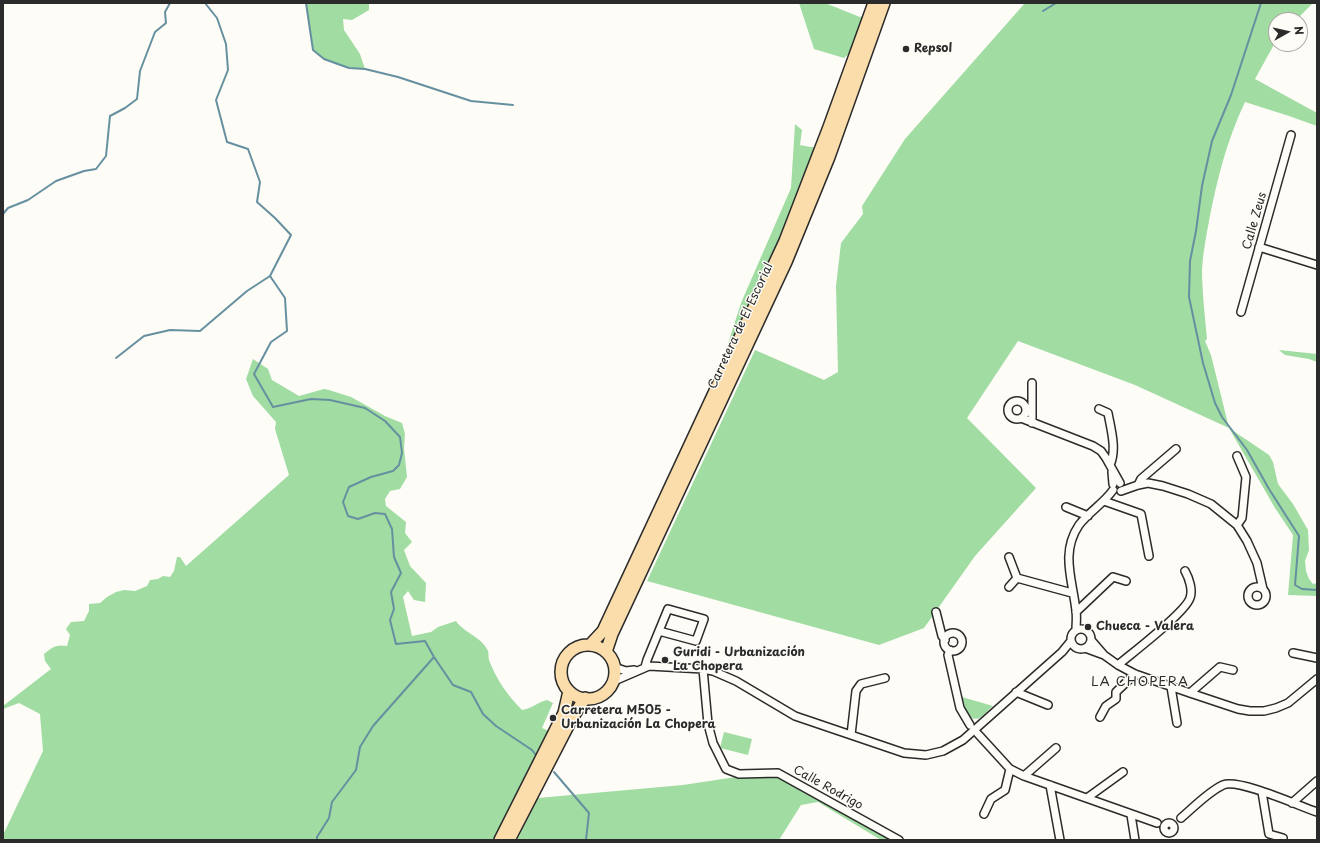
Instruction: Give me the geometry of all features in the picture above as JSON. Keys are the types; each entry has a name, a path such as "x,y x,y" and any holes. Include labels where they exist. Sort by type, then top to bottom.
{"highway":[{"name":"Carretera de El Escorial","path":"590,645 603,631 785,241 830,127 874,3"},
{"name":"Carretera de El Escorial","path":"606,652 612,634 786,262 829,157 884,3"},
{"path":"590,645 598,647 606,652 614,667 614,675 608,690 593,698 585,698 574,695 569,691 564,684 561,675 565,657 572,650 580,646 590,645"},
{"path":"500,840 562,718 569,691"},
{"path":"509,840 571,720 585,698"}],"street":[{"name":"Calle Zeus","path":"1241,312 1291,134"},
{"path":"1259,247 1317,265"},
{"path":"1032,383 1032,423"},
{"path":"1099,409 1108,413 1114,447 1111,467 1115,490 1141,514 1149,556"},
{"path":"1021,418 1093,446 1101,452 1111,467"},
{"path":"1136,485 1176,449"},
{"path":"1237,456 1246,477 1242,518 1237,525"},
{"path":"1076,630 1076,612 1068,564 1068,552 1073,537 1079,526 1115,490 1136,485 1148,483 1188,494 1211,504 1237,525 1247,541 1257,563 1263,589"},
{"path":"1066,507 1088,516"},
{"path":"1009,557 1017,578"},
{"path":"1118,665 1187,605 1191,596 1189,580 1185,571"},
{"path":"1076,612 1113,577 1126,581"},
{"path":"1017,578 1072,593"},
{"path":"1009,587 1017,578"},
{"path":"642,669 668,609 704,619 696,641 659,630"},
{"path":"936,612 942,636 950,650"},
{"path":"1076,612 1085,629 1090,634 1091,640 1104,655 1118,665 1135,674 1238,709 1264,711 1276,708 1288,703 1317,679"},
{"path":"612,682 652,666 713,671 736,681 795,716 904,753 926,755 943,752 954,746 1062,652 1071,641 1072,633 1076,630 1085,629"},
{"path":"945,640 948,635 954,633 962,638 962,645 960,648 950,650"},
{"path":"1085,648 1091,640"},
{"path":"1071,641 1076,648"},
{"path":"1062,652 1076,648 1085,648 1104,655"},
{"path":"950,650 948,655 960,708 965,719 970,725"},
{"path":"1293,653 1317,658"},
{"path":"614,667 626,671 642,669"},
{"path":"1190,693 1220,667 1232,670"},
{"name":"Calle Rodrigo","path":"703,669 708,724 713,743 726,769 739,774 778,773 899,840"},
{"path":"1100,717 1106,706 1116,699 1116,692 1135,674"},
{"path":"851,735 856,692 861,684 885,678"},
{"path":"1171,687 1177,723"},
{"path":"1016,692 1048,705"},
{"path":"970,725 974,723 979,725"},
{"path":"970,725 968,730 970,733"},
{"path":"978,734 980,729 979,725"},
{"path":"970,733 973,735 978,734"},
{"path":"978,734 1010,769 1024,776 1169,828"},
{"path":"1024,776 1056,748"},
{"path":"984,814 991,799 1005,790 1010,769"},
{"path":"1087,798 1123,772"},
{"path":"1292,803 1317,781"},
{"path":"1169,828 1208,795 1223,785 1239,784 1317,812"},
{"path":"1050,785 1060,840"},
{"path":"1262,792 1269,834 1283,838"},
{"path":"1131,814 1135,840"},
{"path":"1169,828 1171,840"}],"green space":[{"path":"306,3 369,3 369,10 352,20 343,19 344,30 360,54 365,69 350,68 331,62 313,50"},
{"path":"799,3 825,3 860,17 870,14 853,50 844,58 814,49"},
{"path":"1025,3 1313,3 1304,12 1268,12 1268,52 1270,52 1255,79 1317,113 1317,126 1245,102 1223,160 1215,190 1202,269 1207,339 1205,341 1211,355 1229,428 1135,385 1018,341 967,418 1036,488 975,556 924,628 879,645 647,581 755,350 824,380 838,372 836,286 841,243 863,214 862,206 905,139"},
{"path":"795,124 802,130 800,145 815,147 785,241 732,355 725,353 741,303 791,188"},
{"path":"1279,350 1317,354 1317,362 1309,359 1285,355"},
{"path":"253,359 268,369 272,380 299,396 324,389 329,390 351,397 385,416 402,423 405,434 404,448 407,477 400,489 390,491 385,499 386,506 406,522 405,533 412,542 404,550 410,566 426,583 425,602 414,600 408,591 403,597 412,636 431,632 438,627 456,621 485,646 488,652 489,660 499,680 507,693 522,710 547,700 553,703 542,728 554,733 500,840 3,840 3,835 43,751 40,714 19,703 3,709 3,706 51,669 45,661 44,654 60,645 67,646 70,635 66,629 71,622 84,621 89,611 89,604 100,603 116,592 124,590 135,591 147,586 150,580 158,579 163,576 170,577 174,571 177,557 180,557 186,566 289,475 275,429 276,422 253,396 246,379"},
{"path":"1229,428 1269,455 1273,462 1278,484 1293,504 1308,530 1309,550 1305,561 1306,571 1313,584 1317,583 1317,596 1288,595 1293,535 1275,508"},
{"path":"962,697 993,706 981,717 977,719 973,718 967,713"},
{"path":"724,732 752,739 748,755 720,748"},
{"path":"778,774 853,816 892,840 881,840 818,802 801,805 779,840 517,840 538,798 683,785 749,775"}],"waterway":[{"path":"3,214 8,208 28,200 56,181 84,171 96,169 106,156 110,116 125,108 137,99 140,71 155,32 166,23 165,12 170,3"},
{"path":"205,3 217,18 226,44 228,70 216,100 227,142 248,149 260,182 257,202 291,235 270,276 285,298 287,331 271,342 254,374 273,407 311,399 330,400 365,408 385,421 400,437 402,453 399,465 393,471 371,477 349,487 343,502 348,516 358,519 375,513 385,514 392,529 394,557 401,573 391,592 394,609 390,620 396,644 425,641 453,685 471,692 483,714 496,726 532,750 536,755"},
{"path":"306,3 313,50 324,59 349,68 365,69 398,77 471,101 513,105"},
{"path":"1043,11 1056,3"},
{"path":"1261,3 1231,95 1212,141 1202,186 1190,261 1189,297 1203,363 1215,403 1222,417 1247,450 1269,489 1299,536 1295,585 1302,589 1317,590"},
{"path":"116,358 144,336 170,330 200,331 247,291 270,276"},
{"path":"317,840 317,837 329,818 332,802 356,770 360,747 373,726 434,657"},
{"path":"554,772 589,813 586,840"}],"place":[{"name":"Repsol","path":"906,49"},
{"name":"Chueca - Valera","path":"1088,627"},
{"name":"Guridi - Urbanización La Chopera","path":"665,660"},
{"name":"Carretera M505 - Urbanización La Chopera","path":"553,718"}],"district":[{"name":"LA CHOPERA","path":"1140,682"}]}
